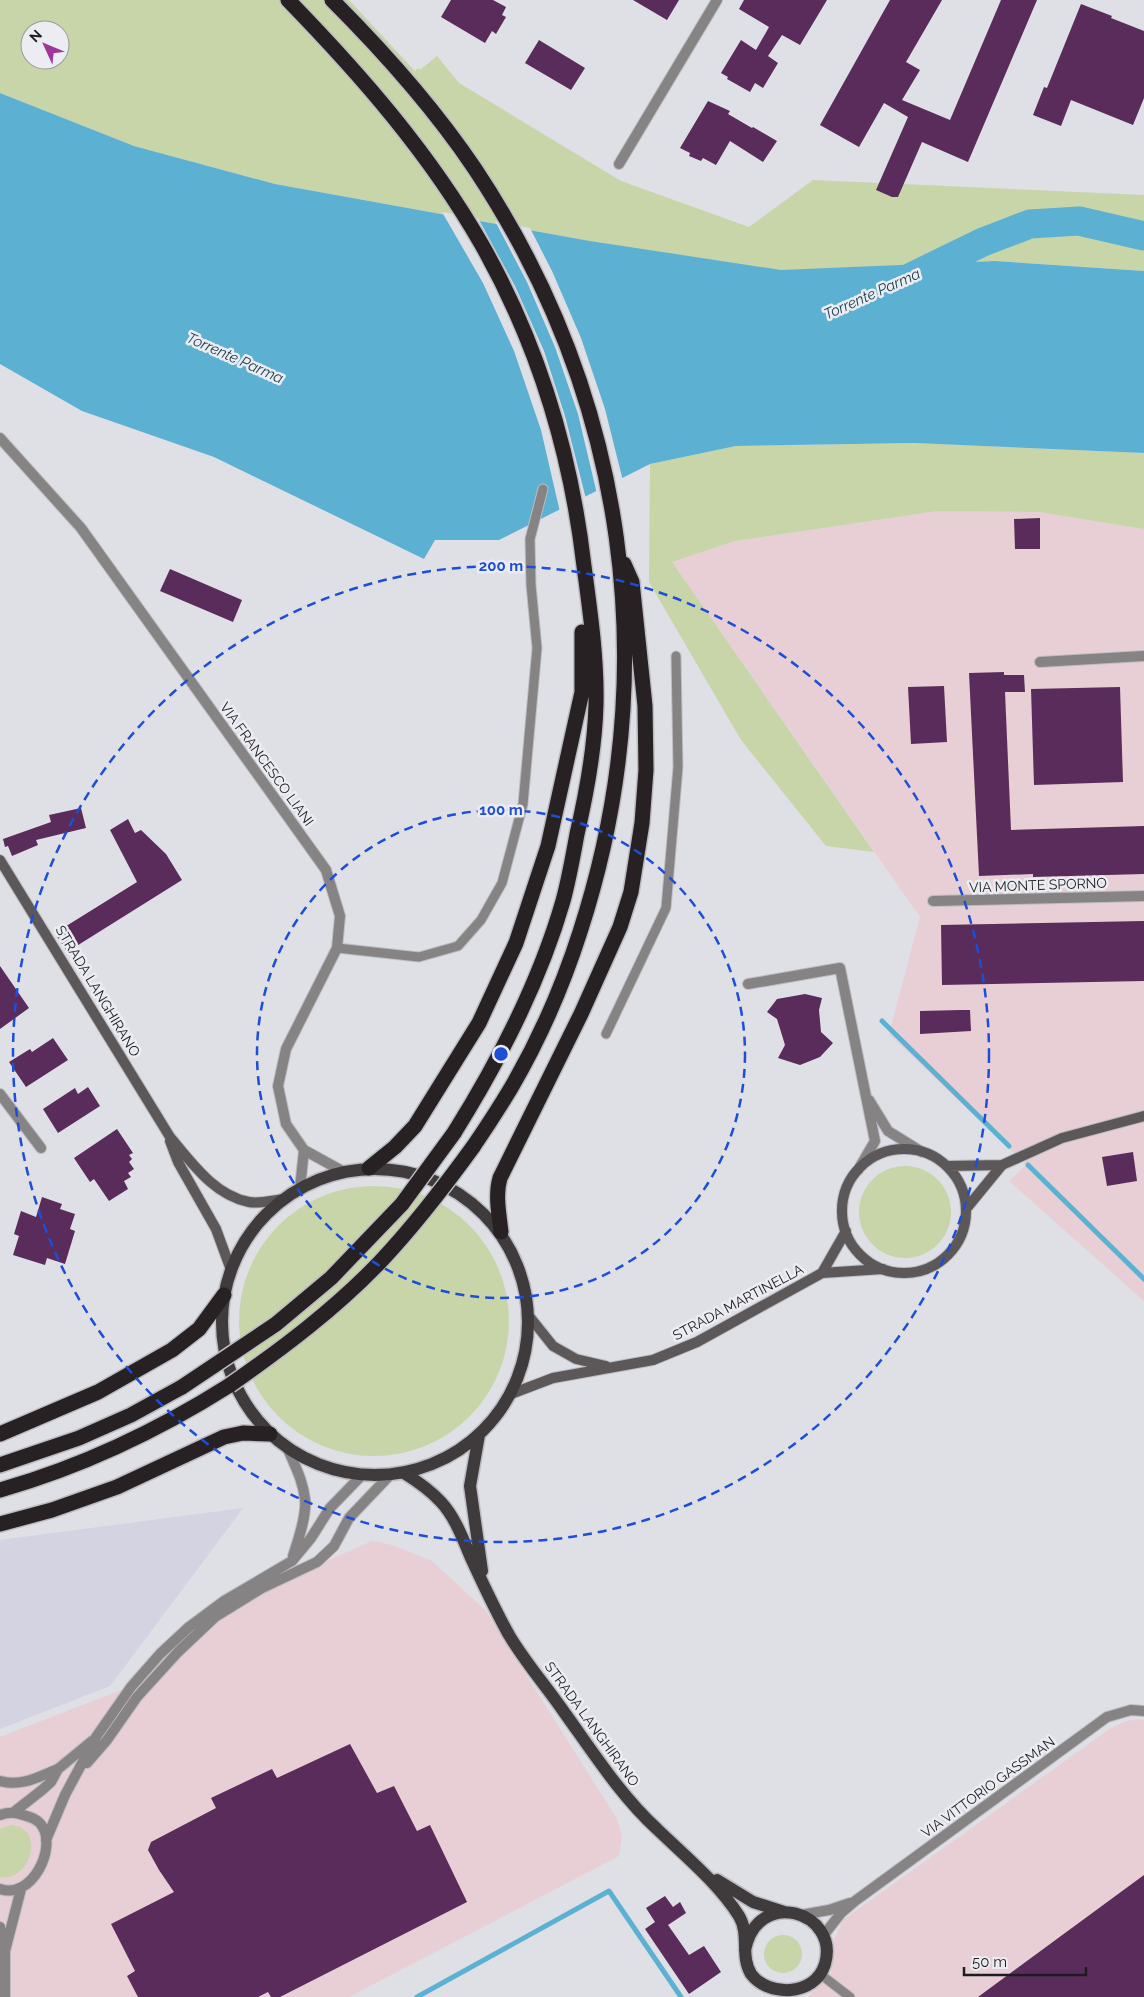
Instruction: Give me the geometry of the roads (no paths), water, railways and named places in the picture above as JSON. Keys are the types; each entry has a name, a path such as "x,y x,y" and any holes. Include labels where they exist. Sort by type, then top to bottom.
{"highway":[{"path":"0,1466 80,1438 131,1415 182,1387 276,1324 331,1278 402,1204 454,1133 494,1066 535,980 565,892 589,781 596,703 591,624 582,546 578,516 554,414 538,369 510,300 481,244 449,192 381,102 288,0"},
{"path":"0,1490 32,1481 107,1450 194,1408 274,1355 312,1324 380,1262 438,1195 474,1147 511,1088 541,1027 579,934 598,871 612,809 620,748 624,693 625,648 619,552 600,452 579,380 542,288 516,236 473,167 406,80 332,0"},
{"path":"369,1168 395,1148 415,1126 479,1023 516,943 548,846 582,692 582,546"},
{"path":"500,1232 498,1187 500,1178 620,927 632,882 642,823 646,770 645,706 632,582 619,552"},
{"path":"0,1434 98,1392 172,1350 199,1329 224,1295"},
{"path":"0,1524 52,1510 117,1488 224,1437 243,1434 270,1434"}],"main road":[{"name":"STRADA LANGHIRANO","path":"369,1168 407,1172 443,1184 475,1204 500,1232 515,1258 525,1286 529,1316 526,1352 511,1394 479,1435 456,1452 440,1460 404,1472 362,1475 322,1466 287,1447 270,1434 240,1394 230,1370 224,1346 222,1320 224,1295 231,1270 252,1230 267,1214 300,1188 344,1172 369,1168"},
{"name":"STRADA LANGHIRANO","path":"479,1435 470,1486 477,1542 486,1590"},
{"name":"STRADA LANGHIRANO","path":"404,1472 423,1485 443,1503 459,1530 486,1590 510,1636 619,1788 644,1818 719,1890 740,1918 744,1931 746,1964 752,1976 764,1991 790,1995 807,1988 820,1974"},
{"name":"STRADA LANGHIRANO","path":"691,1862 737,1894 753,1902 784,1912 801,1915"},
{"path":"745,1950 747,1938 753,1928 772,1914 784,1912"},
{"path":"801,1915 810,1920 823,1936 826,1956 820,1974"}],"street":[{"path":"618,164 717,0"},
{"name":"VIA FRANCESCO LIANI","path":"0,438 81,528 326,870 340,916 337,948 286,1049 278,1086 286,1124 304,1150 344,1172"},
{"path":"1040,662 1144,656"},
{"name":"STRADA LANGHIRANO","path":"0,860 170,1137 201,1174 233,1197 251,1202 284,1199"},
{"name":"VIA MONTE SPORNO","path":"933,901 1144,896"},
{"path":"748,984 840,968 874,1141 858,1170"},
{"path":"0,1094 41,1148"},
{"path":"866,1095 888,1131 922,1152"},
{"name":"STRADA MARTINELLA","path":"948,1166 1002,1165 1062,1138 1144,1116"},
{"name":"STRADA LANGHIRANO","path":"170,1137 178,1162 216,1229 231,1270"},
{"name":"STRADA MARTINELLA","path":"511,1394 553,1378 653,1360 697,1342 822,1273 883,1269 902,1273 922,1270 940,1262 955,1247 964,1229 966,1209 961,1186 948,1166 922,1152 905,1149 888,1151 872,1158 858,1170 849,1183 844,1199 843,1215 846,1231 854,1247 867,1260 883,1269"},
{"path":"300,1188 304,1150"},
{"name":"STRADA MARTINELLA","path":"966,1209 1002,1165"},
{"name":"STRADA MARTINELLA","path":"822,1273 846,1231"},
{"name":"STRADA MARTINELLA","path":"529,1316 553,1346 576,1360 609,1367"},
{"path":"287,1447 299,1474 306,1500 300,1534 292,1561"},
{"path":"76,1775 107,1740 136,1697 178,1652 215,1617 262,1588 317,1562 334,1546 349,1518 390,1474"},
{"path":"0,1889 6,1891 21,1889 30,1882 39,1870 45,1851 46,1840 76,1775 96,1738 131,1687 160,1654 189,1627 224,1601 292,1561 311,1538 330,1508 362,1475"},
{"name":"VIA VITTORIO GASSMAN","path":"823,1936 841,1913 855,1901 1107,1717 1131,1710 1144,1711"},
{"path":"0,1781 11,1784 29,1782 58,1769 96,1738"},
{"path":"14,1812 51,1782 58,1769"},
{"path":"1,1814 14,1812 33,1818 42,1826 46,1840"},
{"path":"5,1951 21,1889"},
{"name":"VIA VITTORIO GASSMAN","path":"801,1915 829,1910 855,1901"},
{"path":"0,1927 5,1951 5,1997"}],"lane":[{"path":"337,948 419,958 458,946 481,920 502,883 522,804 536,648 531,585 530,539 543,489"},
{"path":"606,1034 666,908 678,768 676,656"},
{"path":"820,1974 850,1997"}],"water":[{"path":"0,93 134,146 275,184 590,241 781,270 995,261 1144,271 1144,453 914,443 736,446 650,464 499,540 435,540 424,559 214,457 82,411 0,364"}],"waterway":[{"name":"Torrente Parma","path":"903,281 983,242 1030,224 1079,221 1144,236"},
{"path":"882,1021 1009,1146"},
{"path":"1028,1165 1144,1279"},
{"path":"417,1997 609,1891 681,1997"}]}
